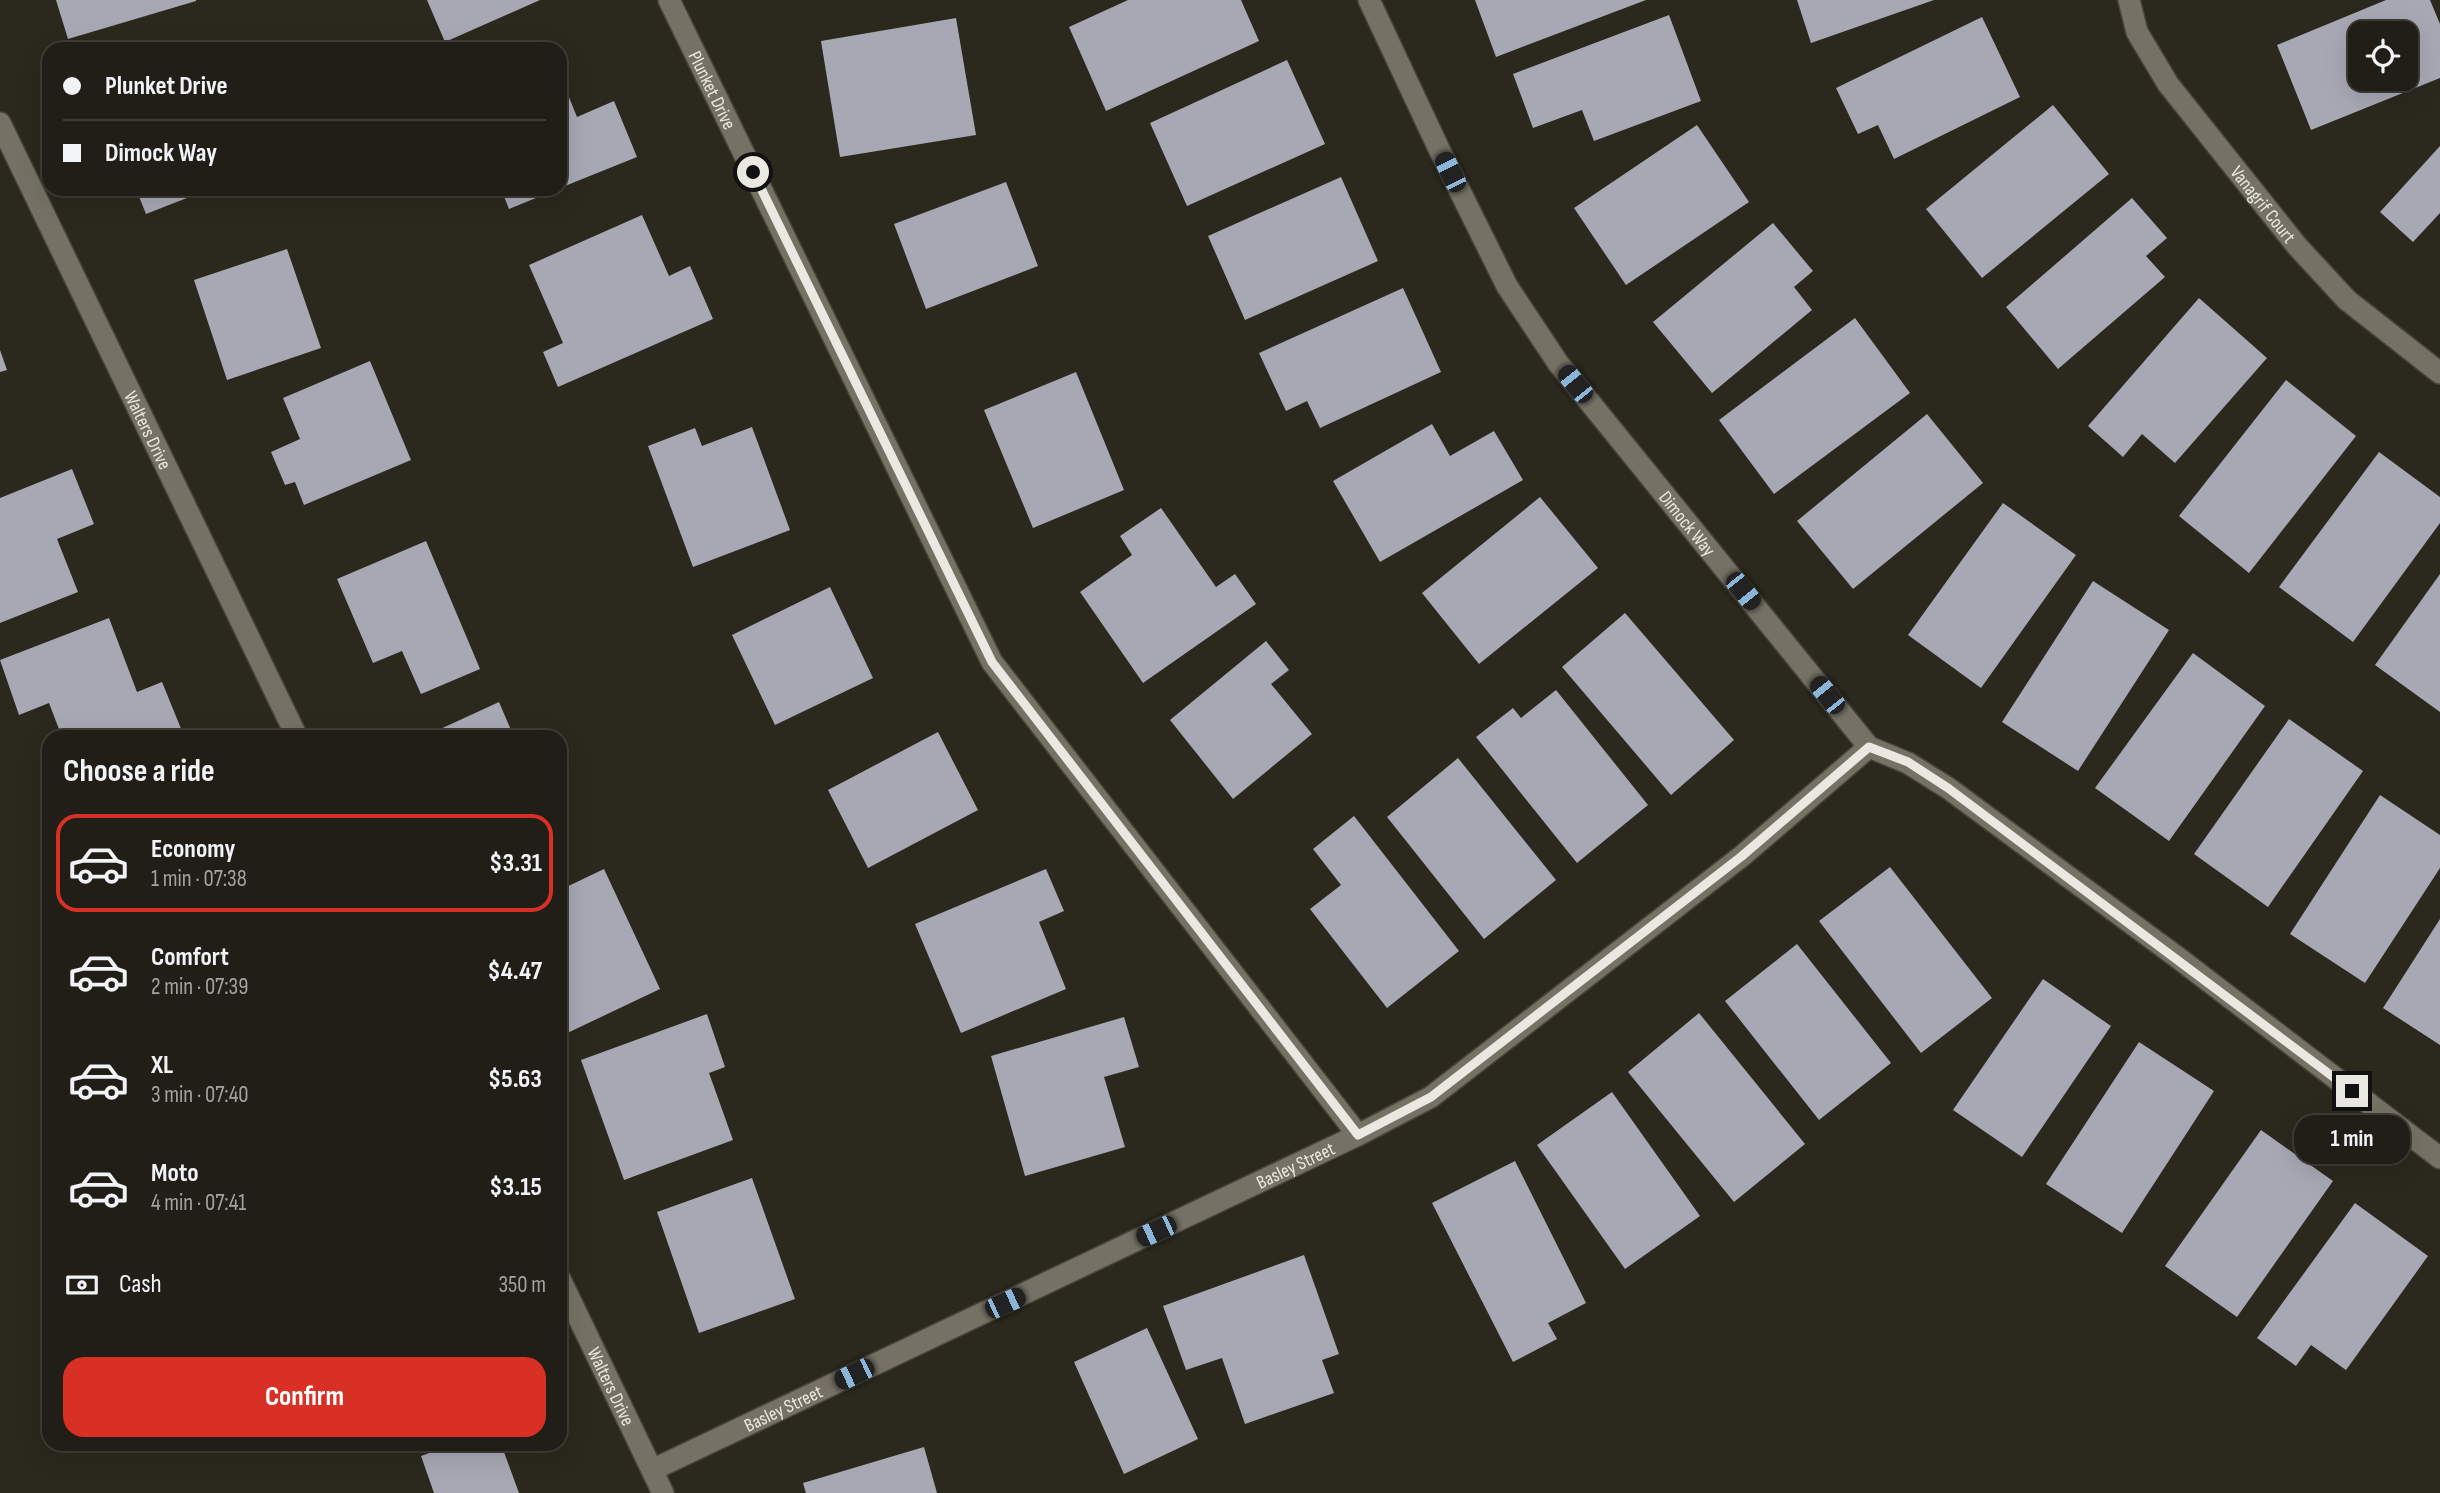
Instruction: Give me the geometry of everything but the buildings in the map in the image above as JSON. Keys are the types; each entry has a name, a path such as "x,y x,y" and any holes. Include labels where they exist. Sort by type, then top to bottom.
{"street":[{"name":"Plunket Drive","path":"669,0 992,662 1358,1135"},
{"name":"Dimock Way","path":"1369,0 1507,286 1551,352 1869,747"},
{"name":"Vanagrif Court","path":"2129,0 2137,32 2168,84 2297,246 2347,300 2440,373"},
{"name":"Walters Drive","path":"0,123 294,730"},
{"name":"Basley Street","path":"652,1470 1358,1135 1431,1097 1742,856 1869,747"},
{"path":"1869,747 1908,762 1948,788 2177,957 2440,1158"},
{"name":"Walters Drive","path":"567,1294 663,1493"}],"route":[{"path":"753,172 992,662 1358,1135 1431,1097 1742,856 1869,747 1908,762 1948,788 2177,957 2352,1091"}]}
